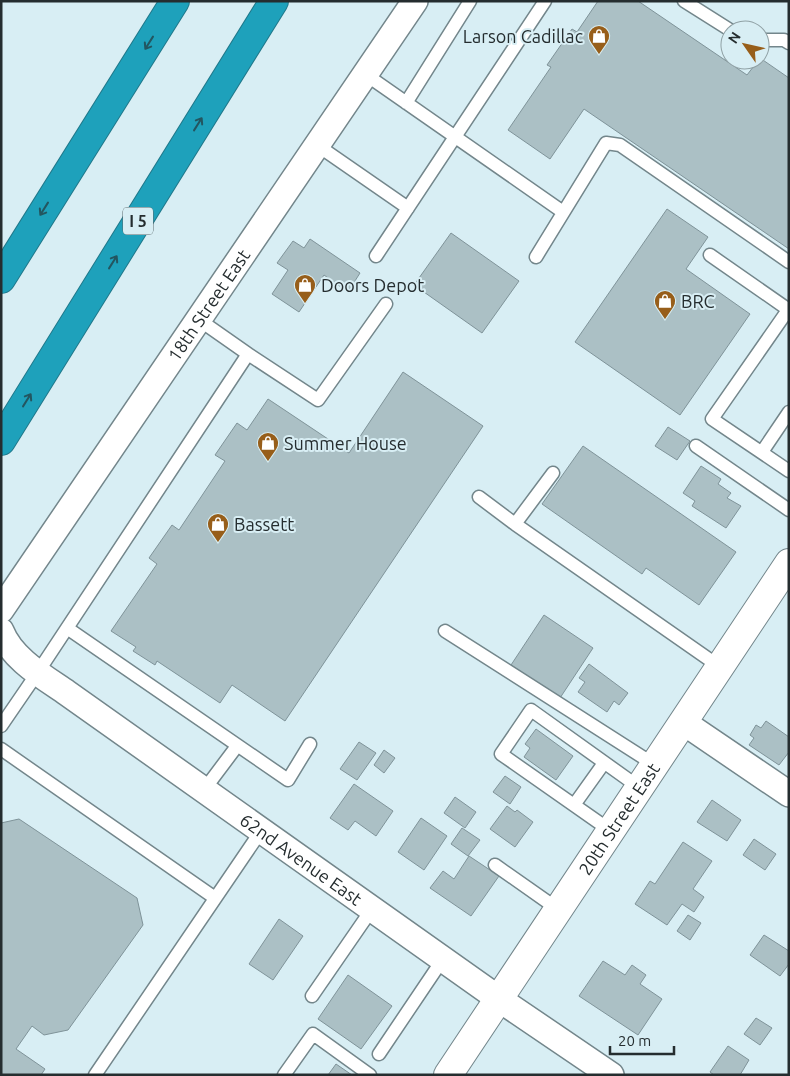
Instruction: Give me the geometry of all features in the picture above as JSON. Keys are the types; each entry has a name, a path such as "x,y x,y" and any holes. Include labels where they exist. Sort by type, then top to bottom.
{"highway":[{"path":"1,279 175,1"},
{"name":"I 5","path":"1,442 274,1"}],"main road":[{"name":"20th Street East","path":"448,1075 789,563"}],"street":[{"name":"18th Street East","path":"1,610 415,1"},
{"name":"62nd Avenue East","path":"1,631 6,641 14,650 38,672 499,1000 611,1075"},
{"path":"684,722 789,794"}],"lane":[{"path":"406,103 470,1"},
{"path":"376,256 545,1"},
{"path":"684,1 720,24"},
{"path":"770,40 784,40 789,43"},
{"path":"365,74 563,212"},
{"path":"536,257 606,143 620,145 789,262"},
{"path":"317,145 408,208"},
{"path":"710,255 788,310 712,419 789,471"},
{"path":"198,319 318,400 386,304"},
{"path":"1,726 68,628 248,354"},
{"path":"762,452 789,412"},
{"path":"696,446 789,510"},
{"path":"516,524 553,473"},
{"path":"479,497 720,667"},
{"path":"68,628 288,780 310,744"},
{"path":"445,631 655,765"},
{"path":"611,831 501,754 531,710 640,788"},
{"path":"204,790 237,746"},
{"path":"1,749 215,898"},
{"path":"574,805 604,763"},
{"path":"95,1075 261,831"},
{"path":"495,865 559,910"},
{"path":"312,996 372,909"},
{"path":"379,1054 443,960"},
{"path":"284,1075 313,1034 370,1075"}],"building":[{"path":"598,1 638,1 720,57 720,70 740,70 747,75 751,70 770,70 770,65 789,78 789,249 584,109 550,159 508,130 551,67 547,65 572,29 577,32"},
{"path":"667,209 708,237 686,269 750,314 680,415 575,342"},
{"path":"451,233 519,281 482,333 414,285"},
{"path":"310,239 360,273 348,292 324,275 299,312 272,294 288,270 277,263 293,241 304,248"},
{"path":"403,372 483,426 285,721 232,685 220,703 157,661 155,665 133,651 136,647 111,631 157,564 149,558 172,525 179,530 225,461 215,455 237,423 247,430 268,399 349,453"},
{"path":"668,427 690,441 677,460 655,446"},
{"path":"583,446 736,552 699,605 646,568 642,574 542,504"},
{"path":"701,466 721,479 718,484 731,493 727,498 741,506 726,528 692,506 695,501 683,493"},
{"path":"544,615 593,648 560,698 511,665"},
{"path":"589,664 628,693 619,705 614,701 607,712 578,692 585,682 579,678"},
{"path":"766,721 789,737 789,752 779,765 749,745 754,738 750,735 756,725 761,728"},
{"path":"536,729 573,756 556,780 524,757 530,748 525,744"},
{"path":"359,742 376,753 357,780 340,769"},
{"path":"384,750 395,758 384,773 374,765"},
{"path":"505,776 521,787 510,804 493,792"},
{"path":"354,784 393,811 376,836 355,821 348,830 330,818"},
{"path":"455,797 476,812 465,828 444,813"},
{"path":"712,800 741,820 727,841 697,822"},
{"path":"507,806 515,812 517,810 533,822 515,847 490,829"},
{"path":"421,818 447,836 424,870 398,852"},
{"path":"19,819 137,898 143,925 68,1030 44,1035 32,1026 16,1049 45,1069 41,1075 1,1075 1,823"},
{"path":"462,828 480,840 468,856 451,844"},
{"path":"754,839 776,854 765,870 743,855"},
{"path":"683,842 712,861 693,889 704,897 694,912 682,904 667,925 635,904 650,881 655,884"},
{"path":"469,856 499,876 471,916 430,888 443,871 454,879"},
{"path":"688,915 701,923 690,940 677,931"},
{"path":"279,919 303,936 273,980 249,964"},
{"path":"764,935 789,951 789,964 780,976 750,955"},
{"path":"603,961 625,975 632,965 646,975 640,984 662,999 638,1035 579,996"},
{"path":"348,975 392,1006 361,1049 318,1019"},
{"path":"756,1018 772,1028 760,1045 744,1034"},
{"path":"728,1046 749,1060 740,1075 714,1075 710,1072"},
{"path":"336,1064 352,1075 328,1075"}],"place":[{"name":"Larson Cadillac","path":"599,55"},
{"name":"Doors Depot","path":"305,304"},
{"name":"BRC","path":"665,320"},
{"name":"Summer House","path":"268,462"},
{"name":"Bassett","path":"218,543"}]}
